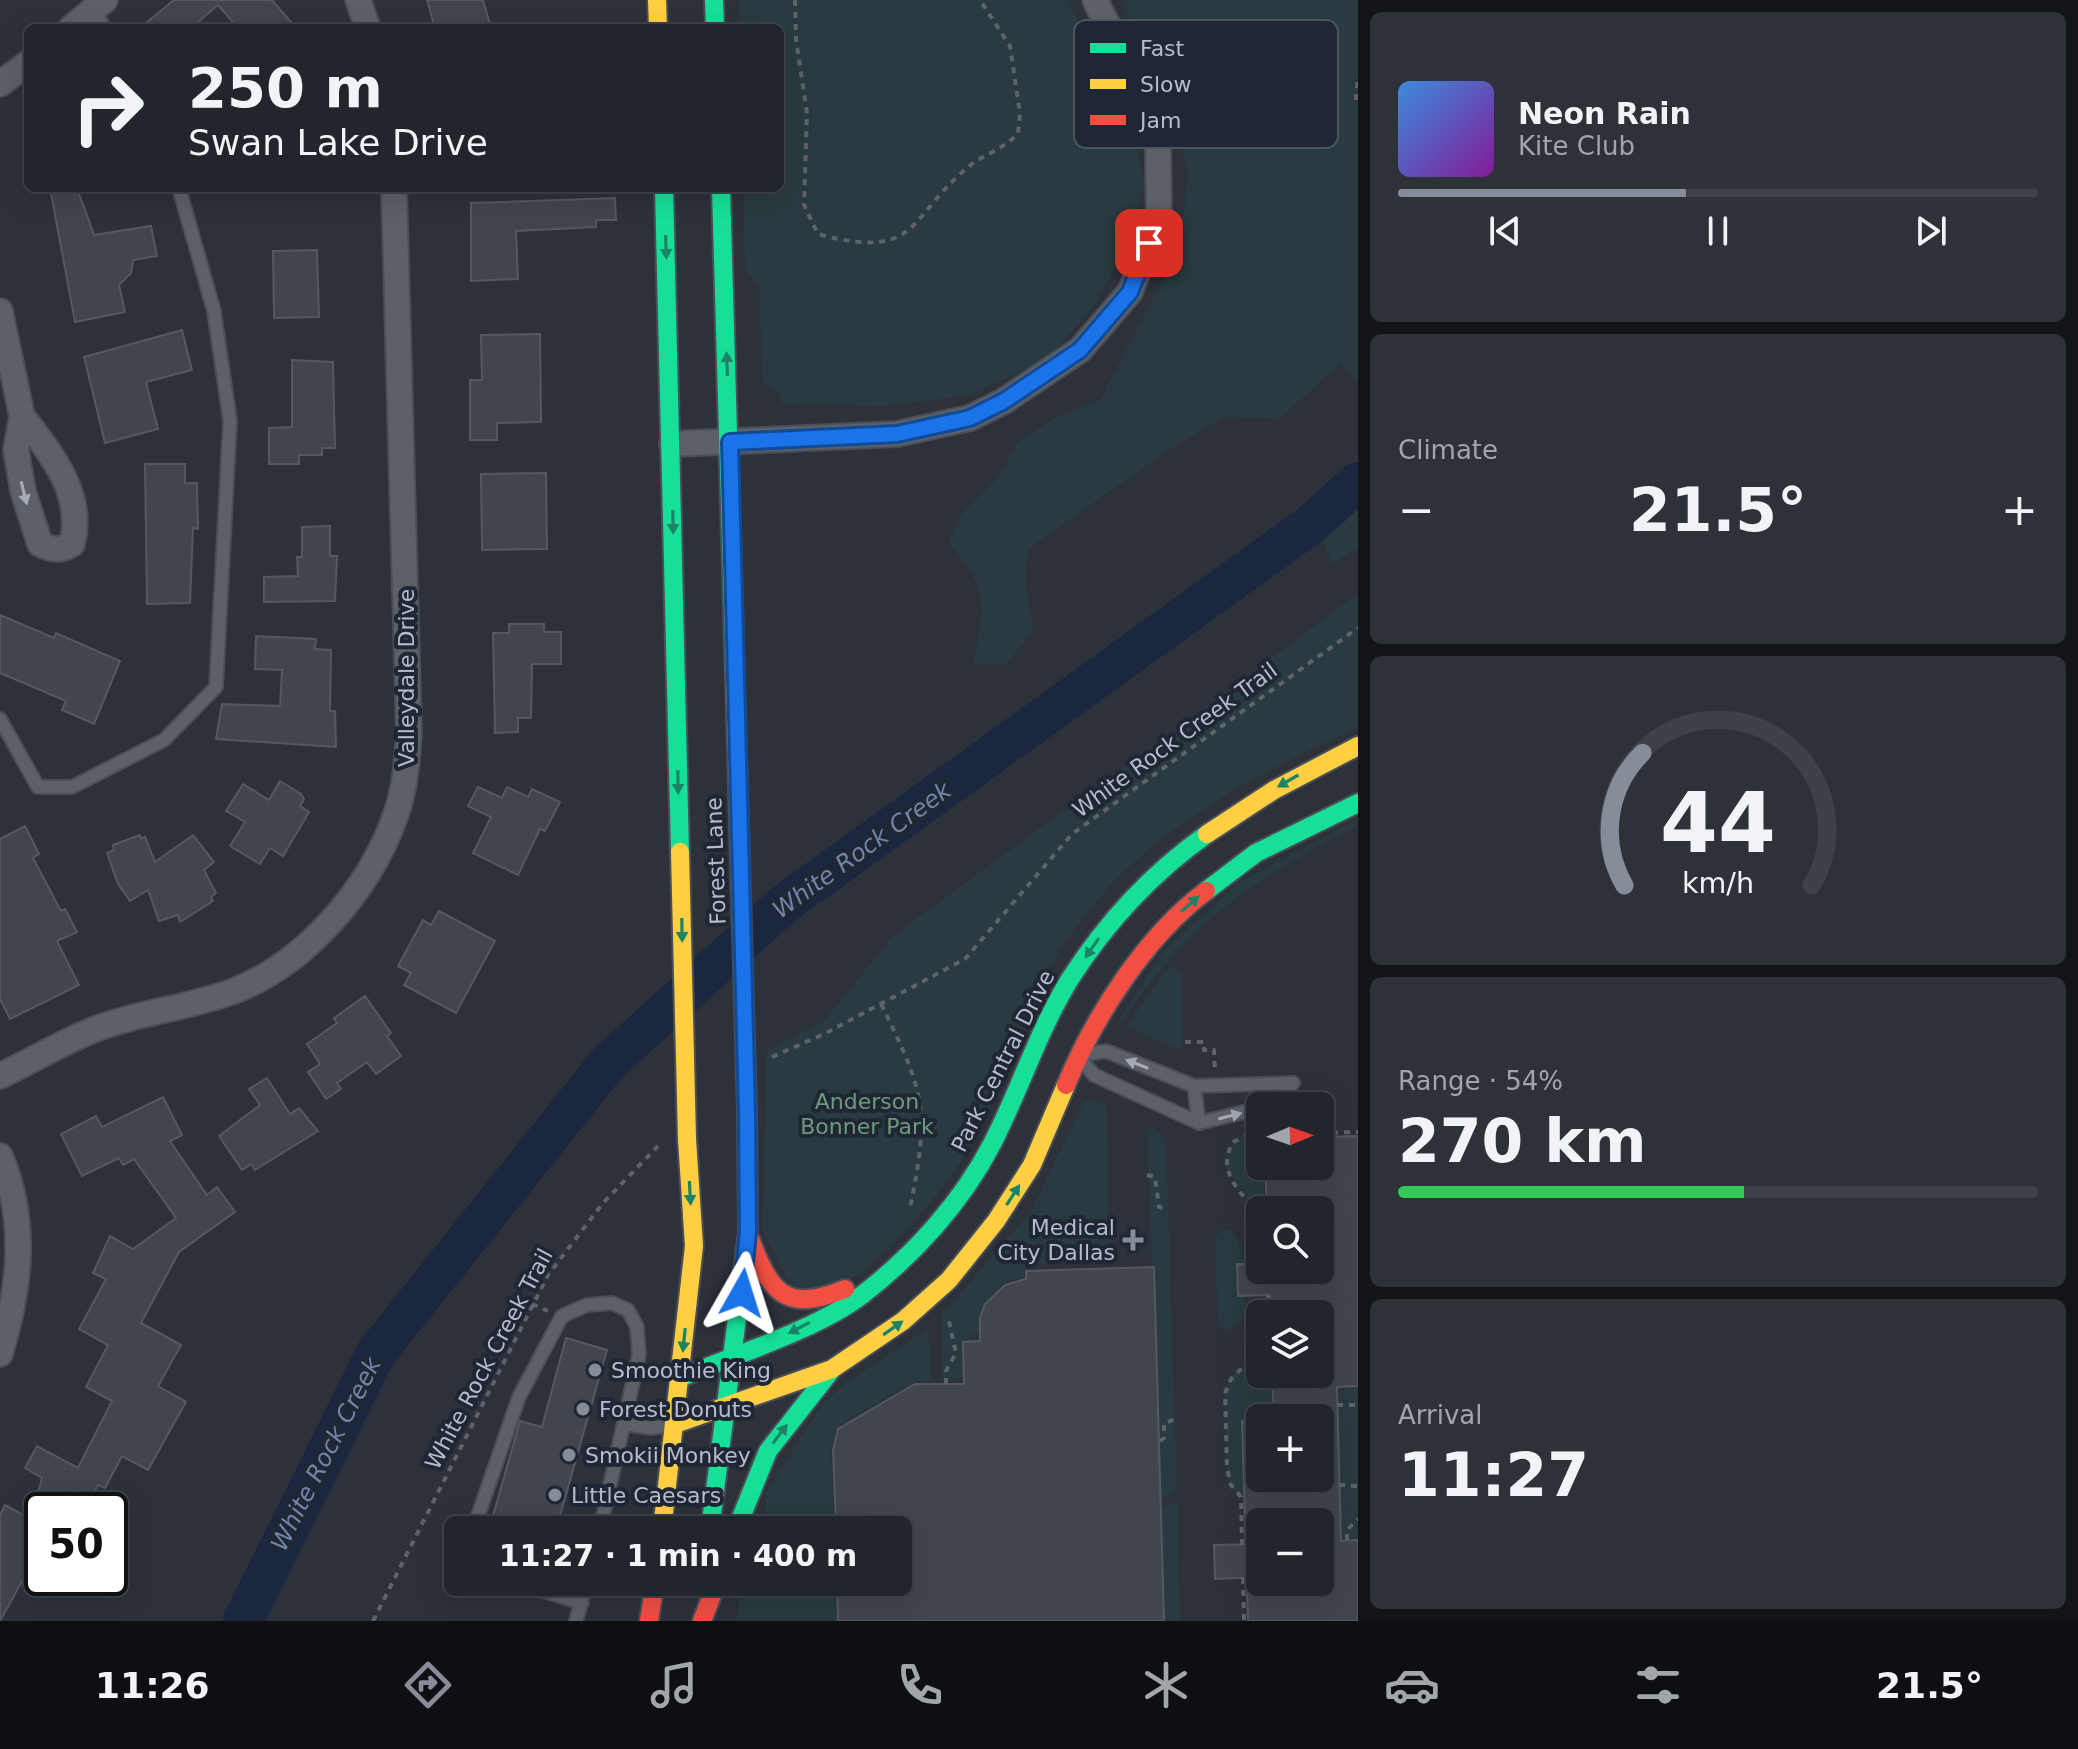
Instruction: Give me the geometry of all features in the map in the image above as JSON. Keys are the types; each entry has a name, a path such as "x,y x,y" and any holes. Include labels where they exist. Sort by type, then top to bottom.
{"main road":[{"path":"657,0 658,24"},
{"path":"714,0 715,24"},
{"name":"Forest Lane","path":"664,192 687,1139 694,1246 664,1516"},
{"name":"Forest Lane","path":"712,1516 735,1355 748,1232 730,442 721,192"},
{"name":"Park Central Drive","path":"675,1424 832,1369 913,1312 949,1280 996,1221 1032,1165 1072,978 1109,924 1163,866 1237,811 1358,746"},
{"name":"Park Central Drive","path":"680,1378 781,1338 859,1297 909,1253 956,1202 1057,1048 1149,943 1192,901 1256,853 1358,803"},
{"path":"748,1232 764,1279 779,1295 793,1300 824,1300 909,1253"},
{"path":"742,1516 768,1451 832,1369"},
{"path":"649,1621 653,1596"},
{"path":"700,1621 701,1596"},
{"path":"700,1621 711,1596"}],"street":[{"path":"358,0 367,24"},
{"path":"1095,0 1105,20"},
{"path":"77,24 98,9"},
{"path":"0,84 24,66"},
{"path":"672,444 897,434 970,418 1004,401 1080,350 1130,292 1159,218 1158,148"},
{"name":"Valleydale Drive","path":"0,1076 94,1030 232,992 268,975 300,952 331,921 366,875 394,819 406,778 409,734 394,192"},
{"path":"0,311 22,416 16,450 23,491 40,544 51,549 66,548 72,544 77,526 74,505 58,465 22,416"},
{"path":"0,1156 15,1207 21,1251 0,1354"}],"lane":[{"path":"0,719 38,787 72,787 164,740 216,687 230,421 214,311 180,192"},
{"path":"1057,1048 1106,1051 1194,1086 1293,1083 1286,1092"},
{"path":"1057,1048 1094,1075 1199,1123 1246,1111"},
{"path":"1180,1115 1194,1086"},
{"path":"1194,1086 1199,1123"},
{"path":"478,1516 519,1397 562,1316 574,1307 612,1303 628,1310 637,1327 639,1355 603,1516"},
{"path":"625,1424 651,1428 675,1424"},
{"path":"560,1596 582,1603"},
{"path":"576,1621 584,1596"}],"path":[{"path":"795,0 796,39 807,113 804,205 818,234 864,244 885,243 902,236 973,163 1018,133 1020,114 1010,46 980,0"},
{"path":"1356,100 1358,76"},
{"name":"White Rock Creek Trail","path":"770,1058 965,959 1072,834 1358,628"},
{"path":"881,1004 911,1064 923,1113 922,1150 908,1220"},
{"path":"1185,1042 1204,1042 1204,1050 1214,1050 1215,1072 1219,1075"},
{"path":"1334,1133 1358,1132"},
{"path":"1246,1136 1233,1142 1224,1163 1246,1196"},
{"name":"White Rock Creek Trail","path":"373,1621 446,1471 548,1275 603,1203 659,1145"},
{"path":"1147,1175 1155,1177 1159,1207 1167,1210"},
{"path":"1268,1295 1268,1300"},
{"path":"946,1384 946,1371 956,1353 949,1321"},
{"path":"1242,1545 1241,1497 1231,1485 1227,1469 1225,1393 1231,1379 1246,1364"},
{"path":"1337,1405 1358,1405"},
{"path":"1160,1441 1164,1438 1164,1423 1176,1419"},
{"path":"1339,1485 1358,1486"},
{"path":"1347,1540 1347,1530 1358,1519"},
{"path":"1243,1578 1244,1621"}],"green space":[{"path":"739,0 1067,0 1078,20 1074,20 1074,148 1136,148 1145,183 1123,255 1091,310 1047,359 967,396 885,406 782,404 779,393 763,384 759,287 745,268 743,192 784,192 784,24 739,24"},
{"path":"1121,0 1358,0 1358,382 1340,364 1279,419 1224,417 1170,449 1029,548 1025,577 1033,631 1006,664 973,664 981,613 978,587 949,543 960,516 998,478 1019,441 1055,418 1100,400 1174,258 1183,219 1188,174 1183,148 1338,148 1338,20 1131,20"},
{"path":"1358,510 1358,548 1332,564 1323,540"},
{"name":"Anderson Bonner Park","path":"1358,594 1358,727 1221,798 1157,842 1128,868 1088,911 1053,962 1033,998 983,1124 932,1201 862,1272 839,1282 794,1292 762,1229 767,1051 824,1021 893,936"},
{"path":"1358,819 1358,826 1285,866 1224,908 1170,959 1120,1025 1120,1017 1164,951 1238,883"},
{"path":"1170,965 1182,974 1183,1045 1177,1049 1126,1026"},
{"path":"1090,1100 1104,1104 1107,1110 1109,1263 1025,1264 1024,1277 1004,1284 991,1296 984,1313 982,1333 970,1334 971,1379 942,1380 942,1315 1031,1211 1083,1103"},
{"path":"1152,1126 1166,1140 1177,1491 1161,1499 1147,1132"},
{"path":"1246,1136 1246,1180 1263,1180 1264,1196 1246,1197 1224,1164 1233,1142"},
{"path":"1229,1230 1235,1236 1243,1258 1245,1286 1241,1321 1229,1330 1220,1328 1218,1322 1215,1238 1220,1231"},
{"path":"928,1328 931,1381 916,1382 847,1419 837,1429 831,1451 833,1516 765,1516 766,1492 821,1406 843,1385"},
{"path":"1246,1363 1246,1388 1272,1388 1272,1404 1246,1404 1246,1421 1241,1421 1244,1500 1228,1480 1224,1394 1230,1379"},
{"path":"1358,1387 1358,1539 1342,1539 1338,1388"},
{"path":"1177,1501 1180,1621 1164,1621 1162,1508"},
{"path":"740,1596 836,1596 837,1621 736,1621"}],"building":[{"path":"174,0 272,0 293,24 235,24 218,5 196,24 145,24"},
{"path":"427,0 483,0 490,24 434,24"},
{"path":"51,192 78,192 94,235 151,226 157,256 133,260 131,273 119,285 125,312 75,322"},
{"path":"615,198 616,220 596,220 596,227 516,231 518,279 471,281 471,203"},
{"path":"317,250 319,317 274,318 273,251"},
{"path":"182,330 192,370 146,382 158,429 105,443 84,357"},
{"path":"540,334 541,422 497,423 497,440 470,440 470,380 482,380 481,335"},
{"path":"292,360 333,362 335,448 322,448 322,455 299,455 299,464 269,464 269,428 292,427"},
{"path":"145,464 185,464 185,483 197,483 198,529 193,528 190,603 147,604"},
{"path":"546,473 547,549 482,550 481,474"},
{"path":"330,526 330,556 337,556 335,601 264,602 264,577 298,576 297,557 302,557 302,527"},
{"path":"0,615 54,638 56,633 120,661 94,724 62,710 66,701 0,673"},
{"path":"509,624 544,624 544,632 561,632 561,664 532,664 531,718 518,718 518,732 495,733 493,633 509,633"},
{"path":"256,636 316,639 315,649 331,650 330,711 335,711 336,747 216,739 222,704 280,706 282,670 255,669"},
{"path":"280,781 301,794 304,799 300,806 309,812 283,856 270,848 260,864 230,846 245,822 226,811 243,784 269,800"},
{"path":"478,787 502,798 507,787 528,797 532,789 560,802 545,831 540,829 518,875 473,853 491,817 468,806"},
{"path":"25,826 39,854 33,858 61,911 65,909 77,932 57,941 79,985 10,1019 0,999 0,839"},
{"path":"140,835 141,839 145,837 155,862 193,835 214,862 204,870 216,893 211,897 213,901 180,922 178,915 159,921 148,890 130,901 118,884 107,853 114,850 113,845"},
{"path":"439,911 495,941 456,1013 404,985 411,973 398,966 423,920 431,925"},
{"path":"365,996 391,1033 387,1036 401,1056 376,1074 367,1062 337,1083 341,1089 326,1099 308,1072 320,1064 307,1044 337,1023 334,1018"},
{"path":"267,1078 290,1114 299,1108 318,1131 255,1170 251,1164 242,1170 219,1136 260,1105 249,1089"},
{"path":"163,1097 182,1135 170,1141 207,1195 217,1187 235,1212 179,1252 141,1323 181,1345 158,1386 186,1402 148,1470 122,1456 105,1488 98,1485 94,1492 38,1492 42,1478 25,1468 37,1446 78,1468 112,1401 86,1387 108,1345 79,1329 106,1279 93,1273 110,1236 133,1249 176,1218 134,1159 123,1165 119,1158 82,1176 61,1134 96,1116 102,1127"},
{"path":"1358,1136 1358,1386 1337,1387 1341,1541 1358,1540 1358,1621 1248,1621 1247,1596 1334,1596 1334,1508 1246,1508 1245,1522 1242,1421 1246,1421 1246,1492 1334,1492 1334,1404 1273,1404 1273,1388 1334,1388 1334,1300 1270,1300 1270,1295 1238,1296 1237,1264 1246,1264 1246,1284 1334,1284 1334,1196 1266,1196 1266,1180 1334,1180 1334,1137"},
{"path":"1154,1267 1164,1621 838,1621 837,1596 912,1596 912,1516 835,1516 833,1450 838,1429 915,1384 964,1384 963,1342 980,1341 980,1318 985,1304 1005,1285 1026,1279 1026,1271"},
{"path":"566,1338 607,1350 560,1516 493,1516 520,1421 542,1427"},
{"path":"5,1505 24,1515 24,1578 0,1621 0,1515"},
{"path":"1246,1544 1246,1578 1215,1579 1214,1545"}],"waterway":[{"name":"White Rock Creek","path":"243,1621 376,1353 608,1063 784,904 1310,525 1358,482"}],"traffic: fast":[{"path":"714,0 715,24"},
{"path":"664,192 680,852"},
{"path":"721,192 735,679"},
{"path":"1206,891 1256,853 1358,803"},
{"path":"680,1378 822,1320 862,1295 918,1245 951,1207 980,1166 1048,1019 1084,958 1149,882 1207,834"},
{"path":"712,1516 748,1232 747,1113"},
{"path":"742,1516 768,1451 830,1372"}],"traffic: slow":[{"path":"657,0 658,24"},
{"path":"735,679 739,822"},
{"path":"1207,834 1274,790 1358,746"},
{"path":"739,822 747,1113"},
{"path":"680,852 687,1139"},
{"path":"675,1424 832,1369 903,1321 949,1280 996,1221 1032,1165 1066,1085"},
{"path":"664,1516 694,1246 687,1139"}],"traffic: jam":[{"path":"1066,1085 1092,1031 1124,979 1163,930 1206,891"},
{"path":"750,1239 765,1273 783,1294 808,1299 845,1289"},
{"path":"649,1621 653,1596"},
{"path":"702,1621 712,1596"}],"place":[{"name":"Medical City Dallas","path":"1133,1240"},
{"name":"Smoothie King","path":"595,1370"},
{"name":"Forest Donuts","path":"583,1409"},
{"name":"Smokii Monkey","path":"569,1455"},
{"name":"Little Caesars","path":"555,1495"}],"route":[{"path":"742,1293 748,1232 747,1113 730,442 897,434 970,418 1004,401 1080,350 1130,292 1149,243"}]}
